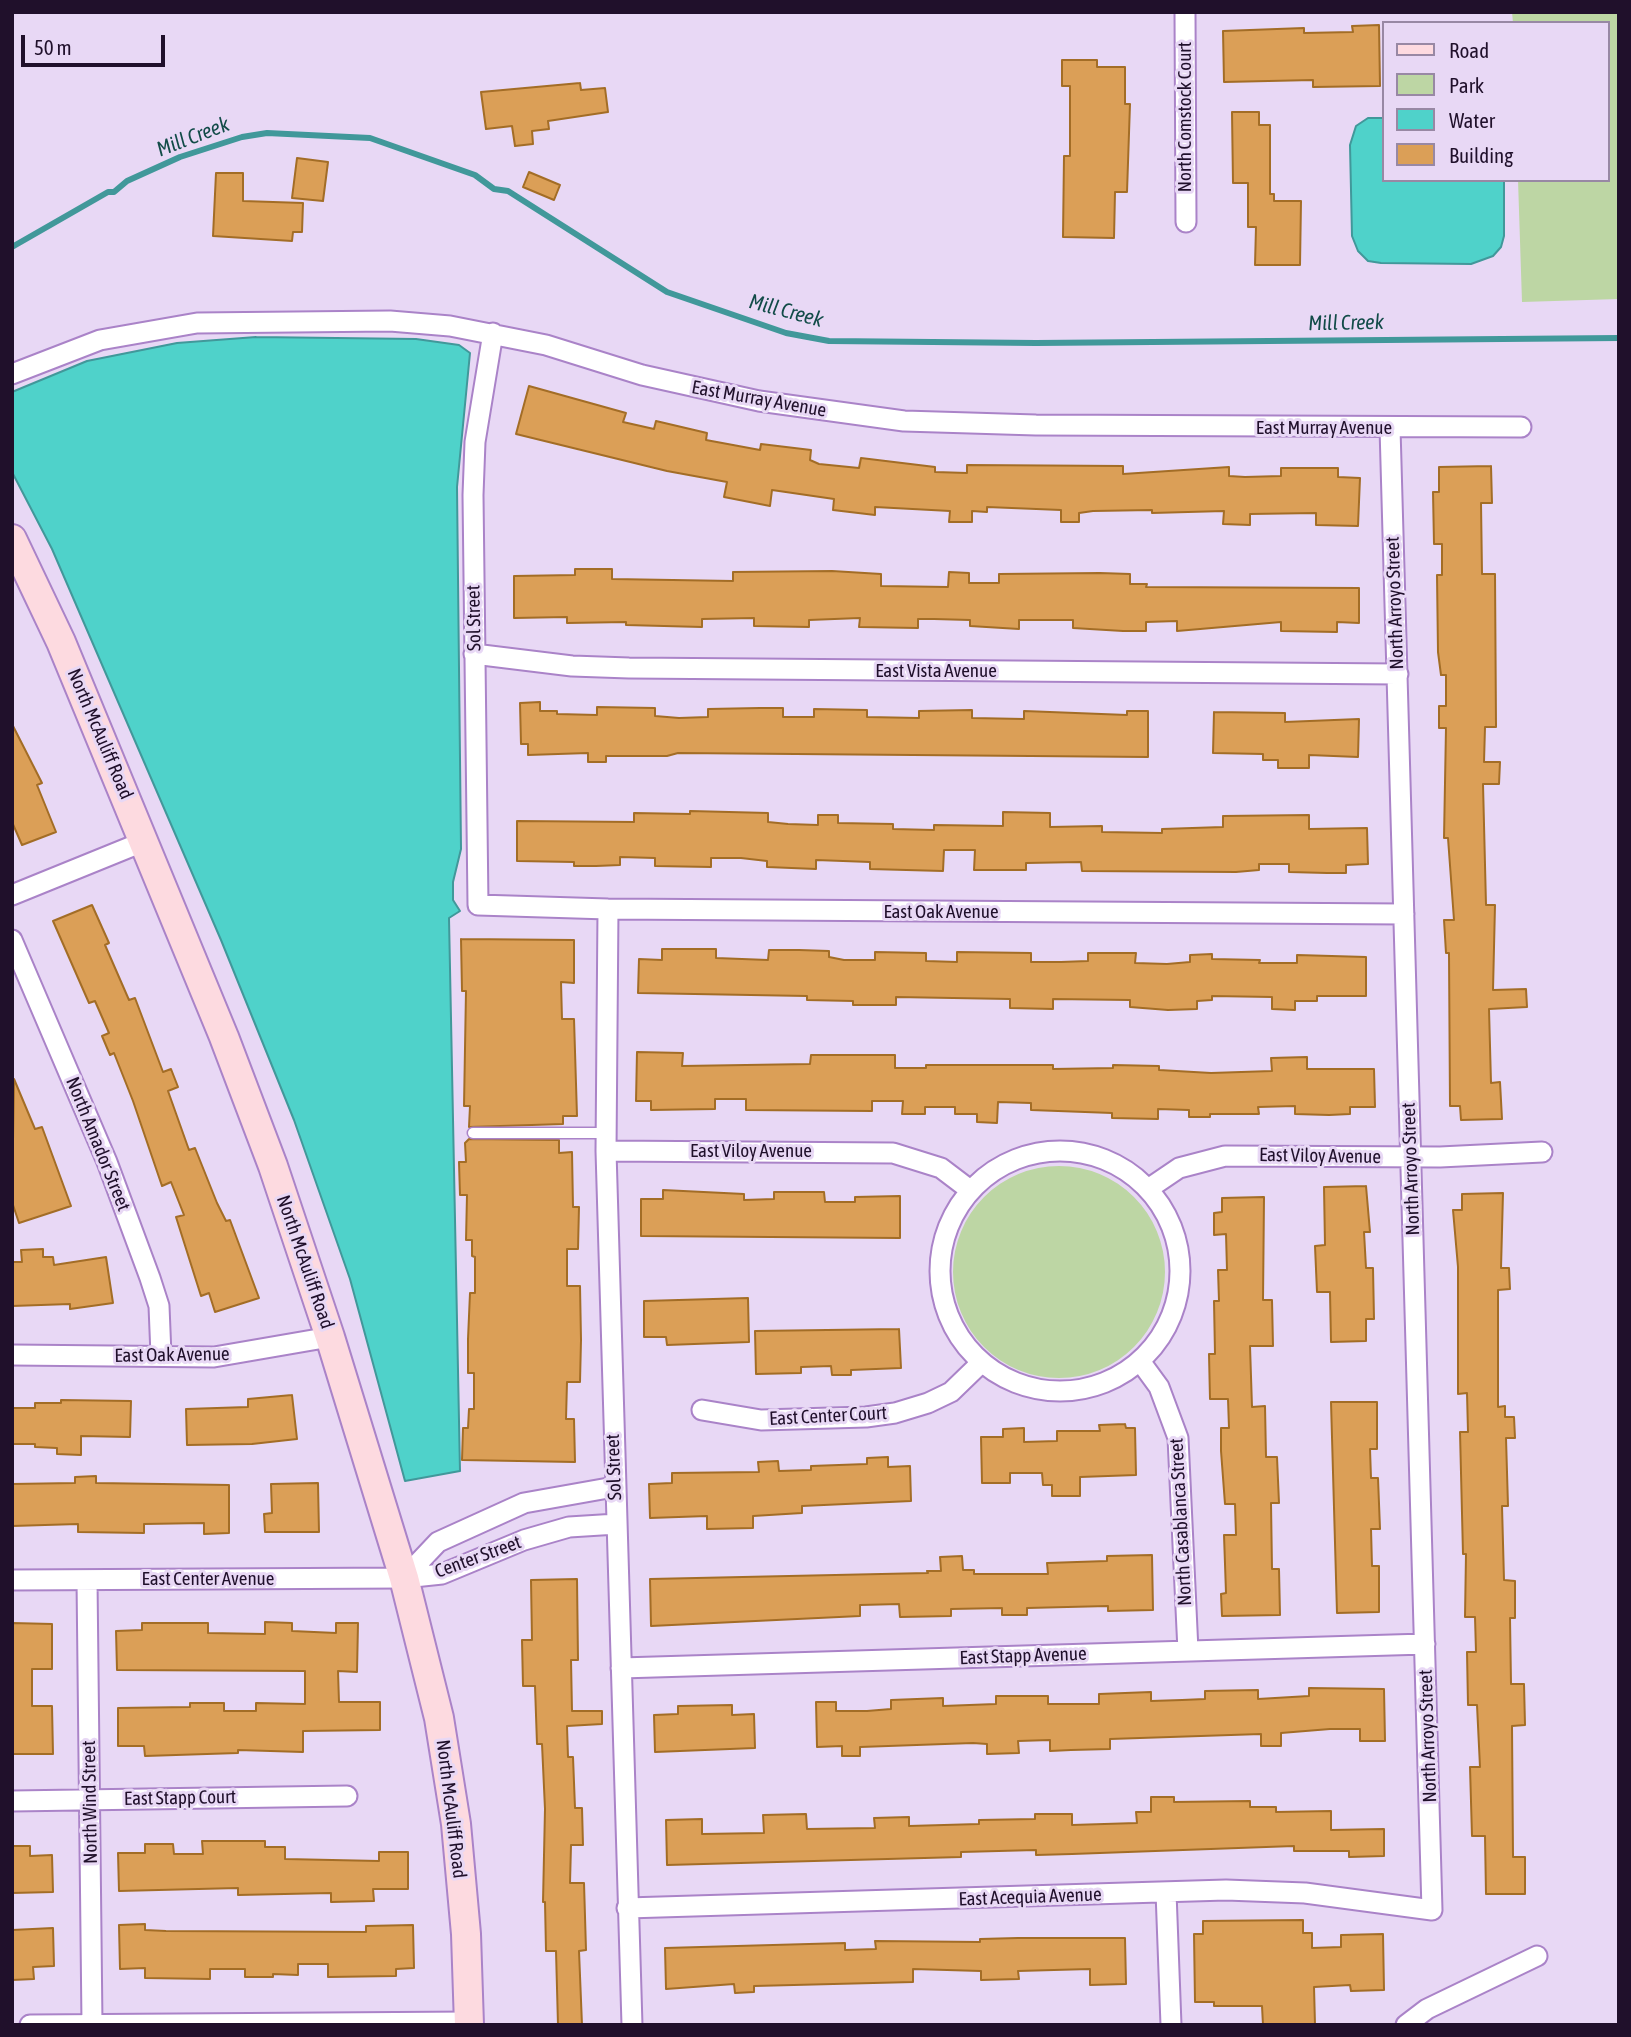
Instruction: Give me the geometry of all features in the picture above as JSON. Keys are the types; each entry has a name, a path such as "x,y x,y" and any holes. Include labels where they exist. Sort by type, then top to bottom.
{"street":[{"name":"North Comstock Court","path":"1185,12 1186,222"},
{"name":"East Murray Avenue","path":"12,374 100,340 197,323 390,321 494,333 547,345 694,388 759,401 904,421 971,425 1521,427"},
{"name":"Sol Street","path":"478,905 472,527 475,442 494,333"},
{"name":"North Arroyo Street","path":"1390,428 1432,1910"},
{"name":"North McAuliff Road","path":"12,539 61,642 145,841 263,1140 331,1337 404,1578 439,1717 456,1824 466,1934 469,2023"},
{"name":"East Vista Avenue","path":"474,654 572,666 629,668 1398,674"},
{"path":"12,895 145,841"},
{"name":"East Oak Avenue","path":"478,905 608,909 1404,915"},
{"name":"Sol Street","path":"608,909 606,1142 614,1488 632,2025"},
{"name":"North Amador Street","path":"12,940 107,1162 150,1278 159,1306 161,1355"},
{"name":"East Viloy Avenue","path":"606,1142 893,1153 941,1168 970,1190"},
{"path":"1040,1152 1078,1152 1115,1163 1148,1189 1169,1217 1177,1242 1180,1255 1179,1294 1166,1330 1140,1362 1112,1380 1079,1390 1044,1390 1011,1381 982,1362 956,1333 942,1296 940,1257 951,1219 970,1190 1004,1164 1040,1152"},
{"name":"East Viloy Avenue","path":"1148,1189 1179,1168 1225,1156 1410,1157 1542,1153"},
{"name":"East Oak Avenue","path":"12,1355 214,1357 331,1337"},
{"name":"East Center Court","path":"702,1410 761,1420 866,1418 928,1404 951,1392 982,1362"},
{"name":"North Casablanca Street","path":"1140,1362 1159,1387 1178,1437 1188,1651"},
{"name":"Center Street","path":"404,1578 438,1542 524,1503 614,1488"},
{"name":"Center Street","path":"404,1578 442,1574 524,1540 569,1527 617,1524"},
{"name":"East Center Avenue","path":"12,1580 404,1578"},
{"name":"North Wind Street","path":"87,1580 92,2024"},
{"name":"East Stapp Avenue","path":"621,1668 1425,1644"},
{"name":"East Stapp Court","path":"12,1801 347,1796"},
{"path":"1166,1892 1171,2025"},
{"name":"East Acequia Avenue","path":"627,1908 1166,1892 1296,1892 1432,1910"},
{"path":"1406,2025 1427,2009 1536,1956"},
{"path":"30,2025 469,2023"}],"lane":[{"path":"473,1133 606,1142"}],"green space":[{"path":"1512,12 1619,12 1619,299 1522,302 1518,182 1610,182 1610,21 1513,21"},
{"path":"1059,1166 1100,1174 1134,1197 1157,1231 1165,1272 1157,1313 1134,1347 1100,1370 1059,1378 1018,1370 984,1347 961,1313 953,1272 961,1231 984,1197 1018,1174"}],"water":[{"path":"1368,118 1382,118 1382,182 1504,182 1504,236 1501,247 1493,256 1471,264 1368,261 1358,251 1352,236 1350,145 1356,126"},
{"path":"256,337 416,339 459,345 470,353 457,487 461,849 453,882 453,900 460,911 449,918 460,1471 405,1481 350,1279 294,1120 221,940 52,549 12,472 12,392 87,361 177,343"}],"building":[{"path":"1379,25 1380,86 1313,87 1313,80 1224,82 1223,31 1304,28 1304,33 1353,32 1352,26"},
{"path":"1062,60 1097,60 1097,67 1125,67 1125,104 1130,104 1127,192 1115,192 1114,238 1063,237 1064,156 1070,156 1070,86 1062,86"},
{"path":"580,83 581,90 605,88 608,112 548,121 549,129 532,131 533,144 515,146 512,126 486,129 481,92"},
{"path":"1232,112 1259,112 1259,125 1270,125 1270,194 1274,194 1274,201 1301,201 1300,265 1255,265 1256,227 1248,227 1248,183 1233,183"},
{"path":"297,158 328,162 323,201 292,198"},
{"path":"529,172 560,185 554,200 523,187"},
{"path":"216,173 243,173 243,201 303,203 302,232 293,232 292,241 213,236"},
{"path":"529,386 626,413 623,422 654,429 656,421 707,433 706,440 760,450 761,444 811,450 810,460 819,464 859,468 861,458 935,467 935,472 967,473 967,465 1123,466 1123,474 1229,467 1229,476 1245,477 1281,476 1281,468 1338,468 1338,477 1360,478 1358,526 1316,525 1316,513 1250,514 1250,525 1223,524 1224,511 1152,513 1152,510 1093,511 1079,513 1079,522 1061,522 1061,510 987,507 987,512 972,511 972,522 949,522 950,511 875,507 875,515 833,510 834,499 772,490 770,506 724,497 727,482 667,471 516,434"},
{"path":"1491,466 1492,503 1481,503 1482,574 1495,574 1496,727 1485,727 1484,762 1500,762 1499,784 1483,784 1486,905 1495,905 1493,990 1526,989 1527,1007 1489,1009 1491,1083 1500,1082 1502,1119 1461,1120 1460,1106 1450,1106 1449,953 1446,953 1444,920 1454,920 1448,838 1444,838 1446,728 1439,728 1439,706 1446,706 1446,675 1441,675 1438,652 1437,575 1442,575 1442,544 1434,544 1433,492 1439,492 1439,467"},
{"path":"575,569 612,569 612,579 733,581 733,572 832,571 881,574 881,586 948,587 949,572 969,573 969,583 999,583 999,574 1100,573 1130,574 1130,584 1147,584 1146,587 1359,588 1359,623 1337,622 1337,632 1281,631 1281,622 1177,631 1177,621 1146,622 1146,631 1123,631 1073,628 1073,620 1019,620 1019,629 970,626 970,620 934,619 918,619 918,628 859,627 860,618 809,620 809,627 754,626 754,618 702,619 702,627 626,625 626,622 567,623 567,617 514,618 514,576 575,575"},
{"path":"540,702 540,711 557,711 557,714 597,715 597,707 655,708 655,716 679,718 708,717 708,709 760,708 783,708 783,717 814,717 814,709 867,710 867,717 919,718 919,711 972,710 972,718 1024,719 1024,711 1127,715 1127,711 1148,711 1148,757 678,753 667,756 606,756 606,762 588,762 588,753 528,755 528,744 521,744 520,703"},
{"path":"1214,712 1285,713 1285,722 1359,719 1358,757 1309,755 1309,768 1278,768 1278,760 1263,760 1263,754 1213,753"},
{"path":"12,724 42,783 37,785 56,832 22,845 12,822"},
{"path":"690,811 768,813 768,822 818,825 818,815 838,815 838,823 893,824 893,829 934,830 934,825 1003,826 1003,812 1050,813 1050,827 1102,826 1102,832 1162,833 1162,829 1223,827 1223,816 1309,815 1309,829 1367,828 1368,864 1346,865 1346,873 1289,872 1289,864 1259,864 1259,870 1236,872 1082,871 1081,862 1026,863 1026,870 974,870 975,850 944,850 943,871 870,869 870,862 816,860 816,869 767,867 767,861 741,858 711,858 711,867 655,866 655,858 620,857 620,865 596,866 574,866 574,862 517,861 517,821 634,822 634,813 690,814"},
{"path":"92,905 109,943 105,945 129,1000 135,998 163,1072 171,1069 178,1087 168,1091 189,1150 195,1148 217,1203 226,1221 230,1220 259,1298 215,1312 209,1293 201,1296 176,1217 184,1215 171,1182 162,1186 114,1053 110,1055 102,1036 109,1033 95,1001 89,1003 53,921"},
{"path":"461,939 574,940 574,983 561,982 562,1019 574,1019 577,1116 563,1116 563,1124 469,1127 470,1106 464,1106 466,991 462,991"},
{"path":"662,949 716,949 716,958 768,960 769,950 829,951 829,957 844,960 875,960 875,952 926,953 926,961 957,962 957,952 1031,953 1031,962 1088,961 1088,953 1136,953 1135,963 1167,964 1190,962 1190,955 1212,954 1212,959 1260,960 1259,963 1297,963 1297,955 1366,957 1366,996 1317,996 1317,1001 1295,1001 1295,1010 1272,1009 1272,997 1212,996 1212,1000 1197,1001 1197,1009 1168,1010 1130,1007 1130,1000 1053,999 1053,1009 1010,1008 1010,999 896,997 896,1005 853,1005 853,1001 807,1000 807,996 638,993 639,959 662,960"},
{"path":"637,1052 683,1053 682,1066 810,1064 811,1055 895,1055 895,1068 926,1068 926,1065 1053,1065 1053,1069 1113,1068 1113,1065 1159,1066 1159,1070 1211,1073 1272,1071 1271,1058 1307,1057 1307,1069 1374,1069 1375,1107 1350,1107 1350,1114 1329,1115 1295,1114 1295,1106 1258,1107 1259,1114 1210,1114 1210,1117 1189,1117 1189,1110 1158,1109 1158,1119 1112,1118 1112,1113 1031,1110 1031,1103 998,1102 997,1123 977,1122 977,1114 955,1114 955,1107 925,1107 925,1114 902,1114 903,1101 872,1101 872,1111 746,1110 746,1099 715,1099 715,1109 651,1110 651,1101 636,1101"},
{"path":"14,1079 35,1129 42,1127 71,1206 19,1223 12,1202"},
{"path":"469,1139 559,1140 559,1153 572,1152 573,1207 579,1207 578,1249 567,1249 567,1286 580,1286 581,1340 580,1382 567,1382 566,1419 574,1419 575,1462 462,1460 463,1428 468,1428 469,1409 474,1409 474,1373 468,1373 468,1339 470,1293 475,1293 475,1257 472,1256 472,1240 466,1240 467,1195 460,1195 459,1162 466,1162 465,1143"},
{"path":"1366,1186 1370,1232 1364,1232 1366,1268 1373,1268 1374,1319 1366,1319 1366,1341 1331,1342 1330,1292 1317,1292 1315,1246 1325,1245 1324,1187"},
{"path":"663,1190 744,1194 744,1200 774,1199 774,1192 824,1192 825,1202 855,1202 855,1197 900,1196 900,1238 641,1236 641,1199 663,1199"},
{"path":"1503,1193 1501,1268 1509,1268 1510,1289 1498,1290 1498,1407 1505,1406 1505,1417 1514,1417 1515,1438 1506,1438 1508,1506 1502,1506 1504,1580 1515,1581 1515,1618 1510,1618 1511,1684 1524,1684 1525,1725 1512,1726 1513,1857 1525,1857 1525,1894 1486,1894 1485,1836 1472,1836 1470,1767 1480,1767 1477,1705 1468,1705 1467,1652 1476,1652 1475,1617 1465,1617 1466,1554 1463,1554 1460,1432 1468,1432 1467,1393 1458,1394 1458,1267 1453,1210 1462,1210 1462,1194"},
{"path":"1264,1197 1263,1300 1272,1300 1273,1346 1250,1346 1252,1407 1265,1406 1266,1457 1277,1457 1279,1503 1271,1503 1272,1569 1279,1569 1280,1615 1222,1616 1221,1594 1226,1593 1224,1535 1236,1535 1235,1504 1225,1504 1221,1451 1221,1428 1229,1428 1228,1399 1210,1399 1209,1354 1215,1354 1214,1301 1219,1301 1218,1270 1227,1270 1226,1234 1214,1235 1214,1213 1222,1212 1222,1198"},
{"path":"43,1249 43,1257 53,1257 54,1265 106,1257 113,1303 70,1309 70,1304 12,1306 12,1262 22,1262 21,1250"},
{"path":"748,1298 749,1342 667,1345 666,1337 644,1337 644,1301"},
{"path":"899,1329 901,1368 851,1370 851,1375 832,1375 831,1366 801,1367 801,1373 756,1374 755,1331"},
{"path":"292,1395 297,1439 252,1444 187,1445 186,1409 248,1407 248,1399"},
{"path":"61,1400 131,1401 130,1437 81,1436 81,1455 57,1454 57,1448 35,1447 35,1444 12,1444 12,1408 35,1408 35,1403 61,1403"},
{"path":"1331,1402 1377,1402 1377,1449 1370,1449 1371,1478 1378,1478 1380,1529 1371,1529 1372,1566 1379,1566 1379,1612 1337,1613"},
{"path":"1125,1424 1126,1428 1135,1428 1136,1475 1080,1477 1080,1496 1052,1496 1052,1485 1043,1485 1042,1473 1010,1473 1010,1483 982,1483 981,1437 1003,1437 1003,1429 1024,1428 1024,1442 1057,1441 1057,1431 1100,1431 1099,1425"},
{"path":"888,1457 888,1467 910,1466 911,1501 802,1506 802,1513 753,1516 753,1528 707,1529 707,1516 650,1518 649,1484 672,1483 672,1473 759,1472 758,1462 778,1461 779,1471 811,1470 811,1466 867,1464 867,1458"},
{"path":"96,1476 96,1483 229,1485 229,1533 204,1534 204,1523 144,1524 144,1533 78,1532 78,1524 12,1526 12,1484 75,1483 75,1477"},
{"path":"318,1483 319,1532 265,1532 264,1514 272,1513 271,1484"},
{"path":"1152,1555 1153,1610 1108,1611 1108,1606 1027,1608 1027,1615 1002,1615 1002,1608 951,1609 951,1616 900,1617 899,1604 860,1605 860,1616 651,1626 650,1579 928,1573 927,1571 941,1571 940,1557 962,1556 963,1570 974,1570 974,1574 1048,1574 1047,1563 1107,1561 1107,1556"},
{"path":"577,1579 578,1660 571,1660 572,1711 602,1711 602,1724 567,1726 568,1757 573,1757 575,1808 582,1808 583,1845 571,1845 570,1883 584,1883 586,1950 579,1951 582,2025 558,2025 556,1951 546,1951 543,1902 545,1809 542,1744 537,1744 535,1686 523,1686 522,1640 532,1640 531,1580"},
{"path":"265,1622 292,1623 292,1631 336,1633 336,1623 358,1623 357,1672 338,1671 339,1702 380,1702 380,1730 303,1731 303,1752 238,1750 238,1753 145,1756 144,1746 118,1746 118,1708 190,1707 190,1703 224,1703 224,1711 256,1711 256,1703 305,1704 305,1671 117,1670 116,1631 142,1630 142,1623 208,1623 208,1633 265,1634"},
{"path":"12,1623 52,1624 52,1669 32,1669 32,1706 52,1706 53,1754 12,1754"},
{"path":"1309,1688 1384,1689 1385,1741 1360,1741 1360,1729 1330,1729 1281,1733 1281,1746 1261,1746 1261,1734 1110,1739 1110,1749 1050,1751 1050,1740 1018,1741 1019,1753 987,1754 987,1744 973,1743 860,1747 860,1756 842,1756 842,1746 817,1747 816,1702 836,1702 836,1711 867,1711 891,1709 891,1700 943,1698 943,1706 996,1704 996,1696 1048,1696 1048,1704 1099,1704 1099,1694 1151,1692 1151,1701 1205,1699 1205,1691 1258,1690 1258,1699 1309,1696"},
{"path":"732,1705 732,1715 754,1714 755,1748 655,1752 654,1715 678,1714 678,1706"},
{"path":"1151,1797 1174,1797 1174,1802 1250,1801 1250,1807 1276,1807 1276,1812 1331,1811 1331,1830 1384,1829 1384,1856 1349,1857 1349,1851 1294,1851 1294,1846 1036,1855 1036,1850 961,1852 961,1857 667,1865 666,1820 702,1819 702,1834 764,1833 763,1815 806,1814 807,1829 875,1828 874,1818 909,1817 909,1826 979,1824 979,1820 1035,1819 1035,1814 1072,1814 1072,1825 1137,1823 1136,1812 1151,1812"},
{"path":"202,1841 265,1841 265,1847 285,1847 285,1859 379,1861 379,1852 408,1852 408,1889 373,1889 374,1901 331,1902 331,1893 238,1895 238,1888 119,1891 118,1853 145,1853 145,1844 173,1844 174,1854 203,1854"},
{"path":"12,1846 30,1846 30,1856 52,1855 53,1892 12,1893"},
{"path":"1303,1920 1303,1933 1312,1933 1312,1948 1341,1947 1341,1935 1383,1934 1384,1990 1351,1991 1350,1985 1314,1987 1315,2025 1263,2025 1262,2006 1214,2006 1214,2002 1195,2002 1194,1934 1203,1934 1203,1921"},
{"path":"145,1924 145,1930 166,1931 366,1932 366,1926 413,1925 414,1968 396,1969 396,1976 328,1977 328,1964 298,1964 298,1975 245,1977 245,1969 210,1969 210,1979 145,1978 145,1968 120,1969 119,1925"},
{"path":"53,1928 54,1966 33,1967 34,1979 12,1980 12,1930"},
{"path":"1125,1938 1126,1984 1090,1985 1090,1969 1018,1971 1019,1979 981,1980 981,1971 913,1969 913,1982 754,1986 754,1992 735,1993 734,1984 666,1989 665,1948 845,1943 845,1950 876,1949 875,1941 980,1942 980,1939"}],"waterway":[{"name":"Mill Creek","path":"12,247 108,192 114,192 127,181 180,157 242,137 267,133 370,138 475,175 494,189 508,191 667,292 786,333 829,341 1036,343 1619,338"}]}
